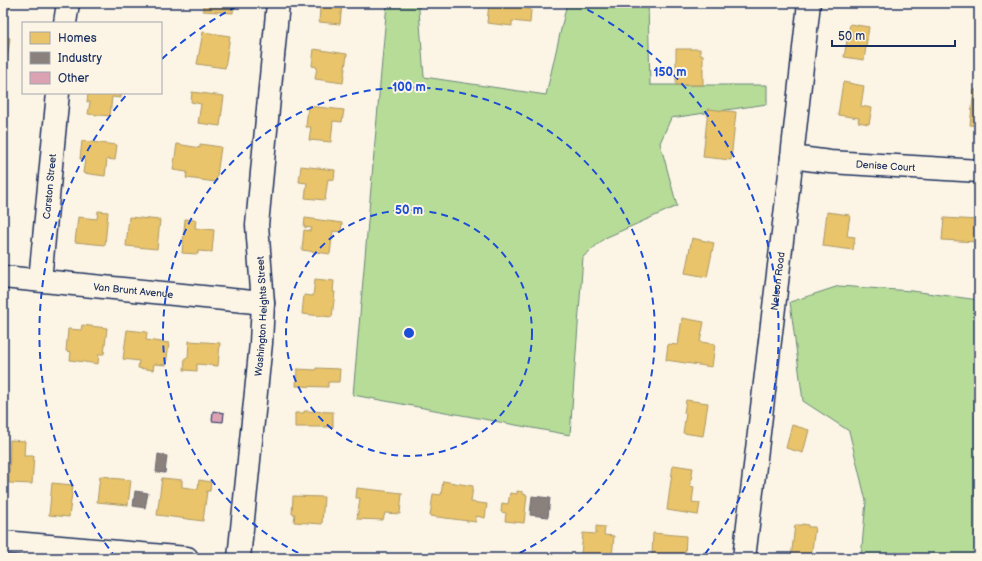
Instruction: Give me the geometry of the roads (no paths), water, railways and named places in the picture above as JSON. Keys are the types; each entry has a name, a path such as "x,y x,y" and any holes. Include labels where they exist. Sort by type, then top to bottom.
{"street":[{"path":"65,22 68,3"},
{"name":"Washington Heights Street","path":"239,558 261,343 263,303 257,225 278,3"},
{"name":"Nelson Road","path":"744,558 809,3"},
{"name":"Carston Street","path":"40,280 58,94"},
{"name":"Denise Court","path":"792,157 830,162 979,171"},
{"name":"Van Brunt Avenue","path":"3,277 263,303"},
{"path":"3,542 187,558"}]}
